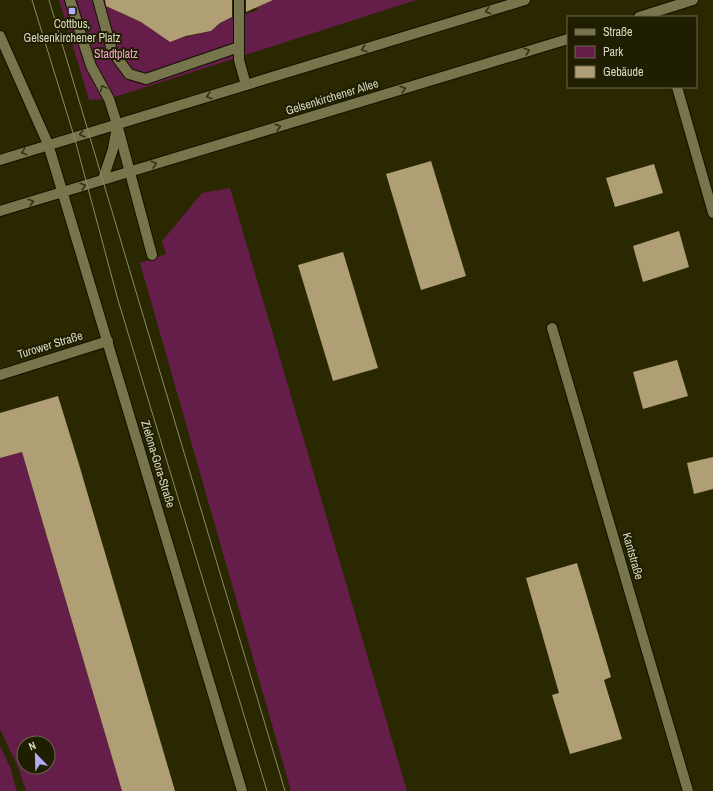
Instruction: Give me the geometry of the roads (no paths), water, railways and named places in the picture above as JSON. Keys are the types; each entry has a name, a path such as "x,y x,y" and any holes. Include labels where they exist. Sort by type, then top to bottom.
{"street":[{"path":"70,0 91,66 109,99 152,255"},
{"path":"98,0 112,51 129,74 146,78 239,47"},
{"path":"239,0 239,60 246,85"},
{"path":"0,160 48,144 526,0"},
{"path":"642,16 693,0"},
{"name":"Zielona-Gora-Straße","path":"0,36 48,144 242,791"},
{"name":"Gelsenkirchener Allee","path":"0,211 567,39"},
{"path":"677,88 713,213"},
{"path":"103,179 113,149 117,124"},
{"name":"Kantstraße","path":"552,328 688,791"},
{"name":"Turower Straße","path":"0,375 108,341"}],"tram line":[{"path":"32,0 74,136 118,300 267,791"},
{"path":"49,0 285,791"}],"place":[{"name":"Cottbus, Gelsenkirchener Platz","path":"72,11"}],"park label":[{"name":"Stadtplatz","path":"116,54"}]}
